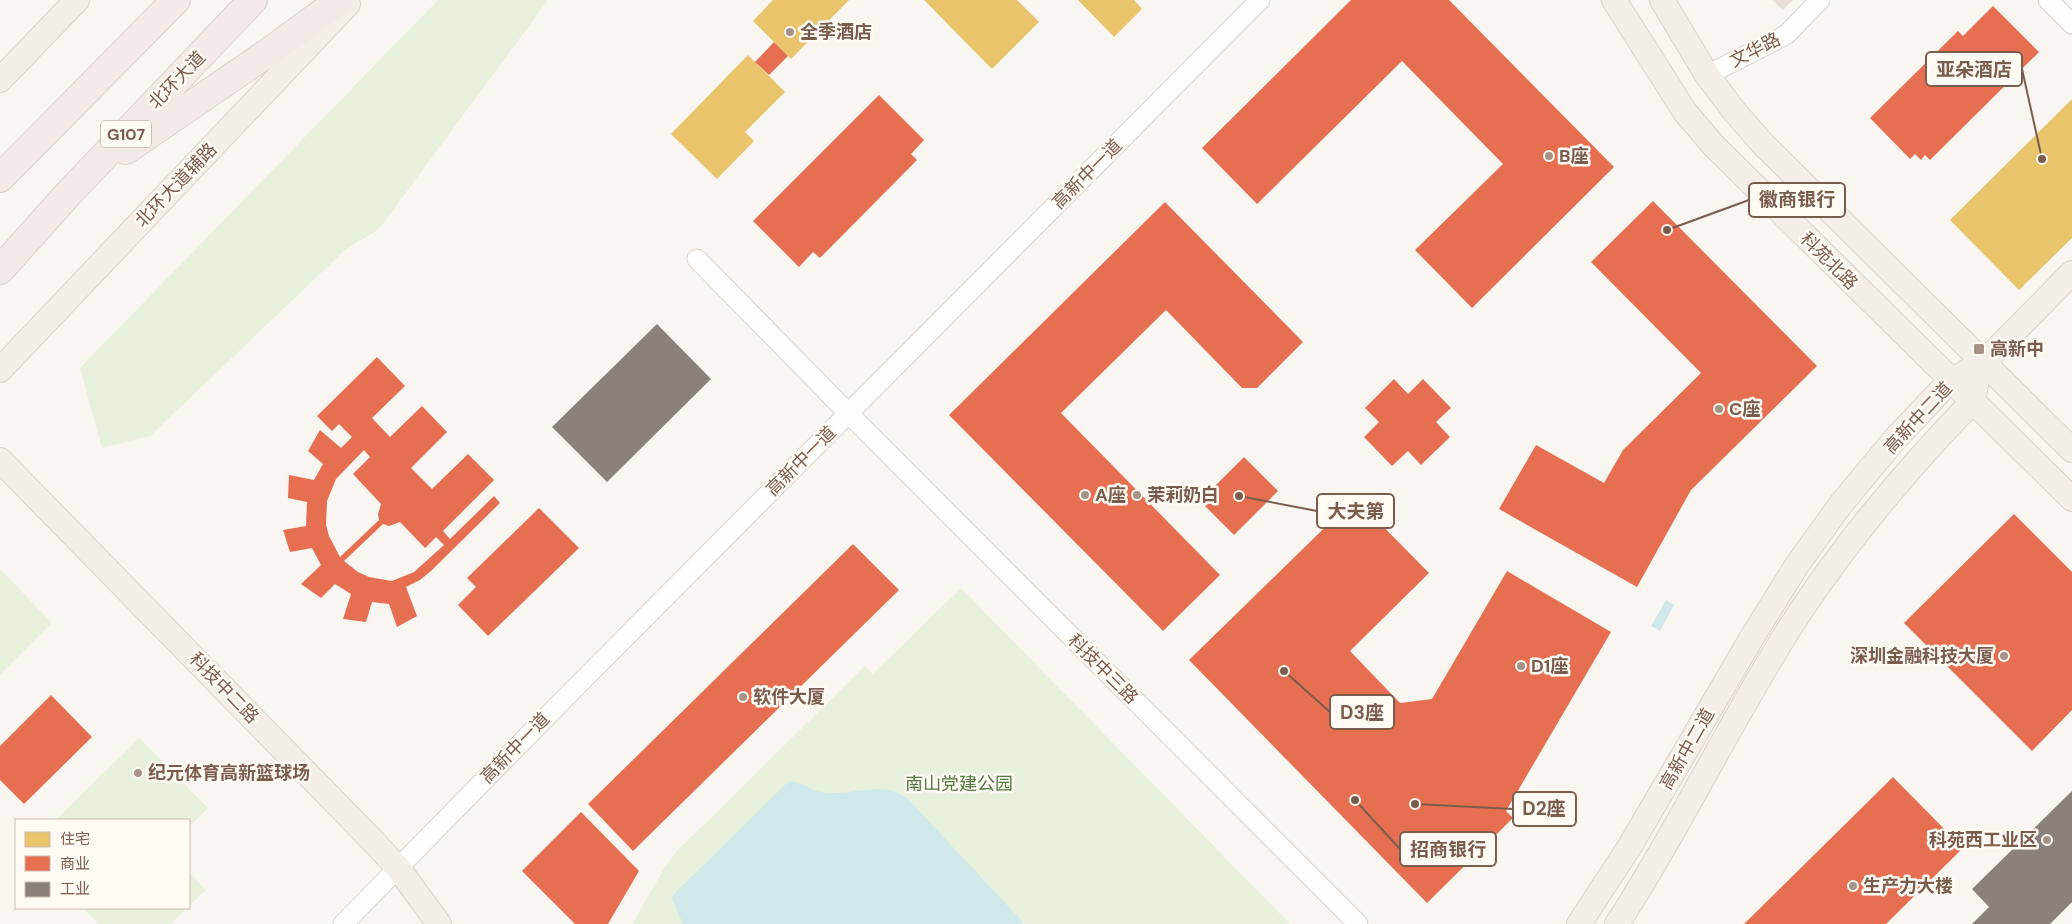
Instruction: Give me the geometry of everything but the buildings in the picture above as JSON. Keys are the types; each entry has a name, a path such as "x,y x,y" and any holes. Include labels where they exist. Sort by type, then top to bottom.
{"highway":[{"path":"0,178 176,0"},
{"name":"北环大道","path":"0,270 69,193 253,0"},
{"path":"69,193 127,149 269,52 340,0"}],"main road":[{"path":"0,80 77,0"},
{"name":"北环大道辅路","path":"0,370 352,0"},
{"name":"科苑北路","path":"1614,0 1685,112 1714,146 1950,381 2072,499"},
{"name":"科苑北路","path":"1662,0 1707,74 1736,112 1788,171 2072,450"},
{"path":"1982,363 2072,273"},
{"name":"高新中二道","path":"1579,924 1630,846 1751,639 1798,565 1841,504 1895,439 1950,381 1982,363"},
{"name":"高新中二道","path":"1617,924 1798,616 1836,560 1881,501 1972,402 1982,363"},
{"name":"科技中二路","path":"0,460 398,868 438,924"}],"street":[{"name":"高新中一道","path":"343,924 568,694 1260,0"},
{"name":"文华路","path":"1707,74 1786,35 1820,0"},
{"path":"2048,0 2072,24"},
{"name":"科技中三路","path":"697,259 1358,924"}],"green space":[{"path":"438,0 548,0 379,229 345,250 150,436 102,448 80,368"},
{"path":"0,569 52,623 0,675"},
{"name":"南山党建公园","path":"961,588 1290,924 632,924 665,867 677,851 865,666 873,674"},
{"name":"纪元体育高新篮球场","path":"139,738 208,808 190,826 190,819 57,819"},
{"path":"190,873 206,890 190,905"},
{"path":"84,909 186,909 171,924 99,924"}],"water":[{"path":"1666,600 1674,605 1660,631 1651,626"},
{"path":"791,781 825,793 879,789 890,790 900,794 909,800 1023,924 683,924 672,899 673,895"}],"place":[{"name":"全季酒店","path":"790,32"},
{"name":"B座","path":"1549,156"},
{"name":"亚朵酒店","path":"2042,159"},
{"name":"徽商银行","path":"1667,230"},
{"name":"高新中","path":"1979,349"},
{"name":"C座","path":"1719,409"},
{"name":"A座","path":"1085,495"},
{"name":"茉莉奶白","path":"1137,495"},
{"name":"大夫第","path":"1239,496"},
{"name":"深圳金融科技大厦","path":"2004,656"},
{"name":"D1座","path":"1521,666"},
{"name":"D3座","path":"1284,671"},
{"name":"软件大厦","path":"743,697"},
{"name":"纪元体育高新篮球场","path":"138,773"},
{"name":"招商银行","path":"1355,800"},
{"name":"D2座","path":"1415,804"},
{"name":"科苑西工业区","path":"2047,840"},
{"name":"生产力大楼","path":"1853,886"}]}
